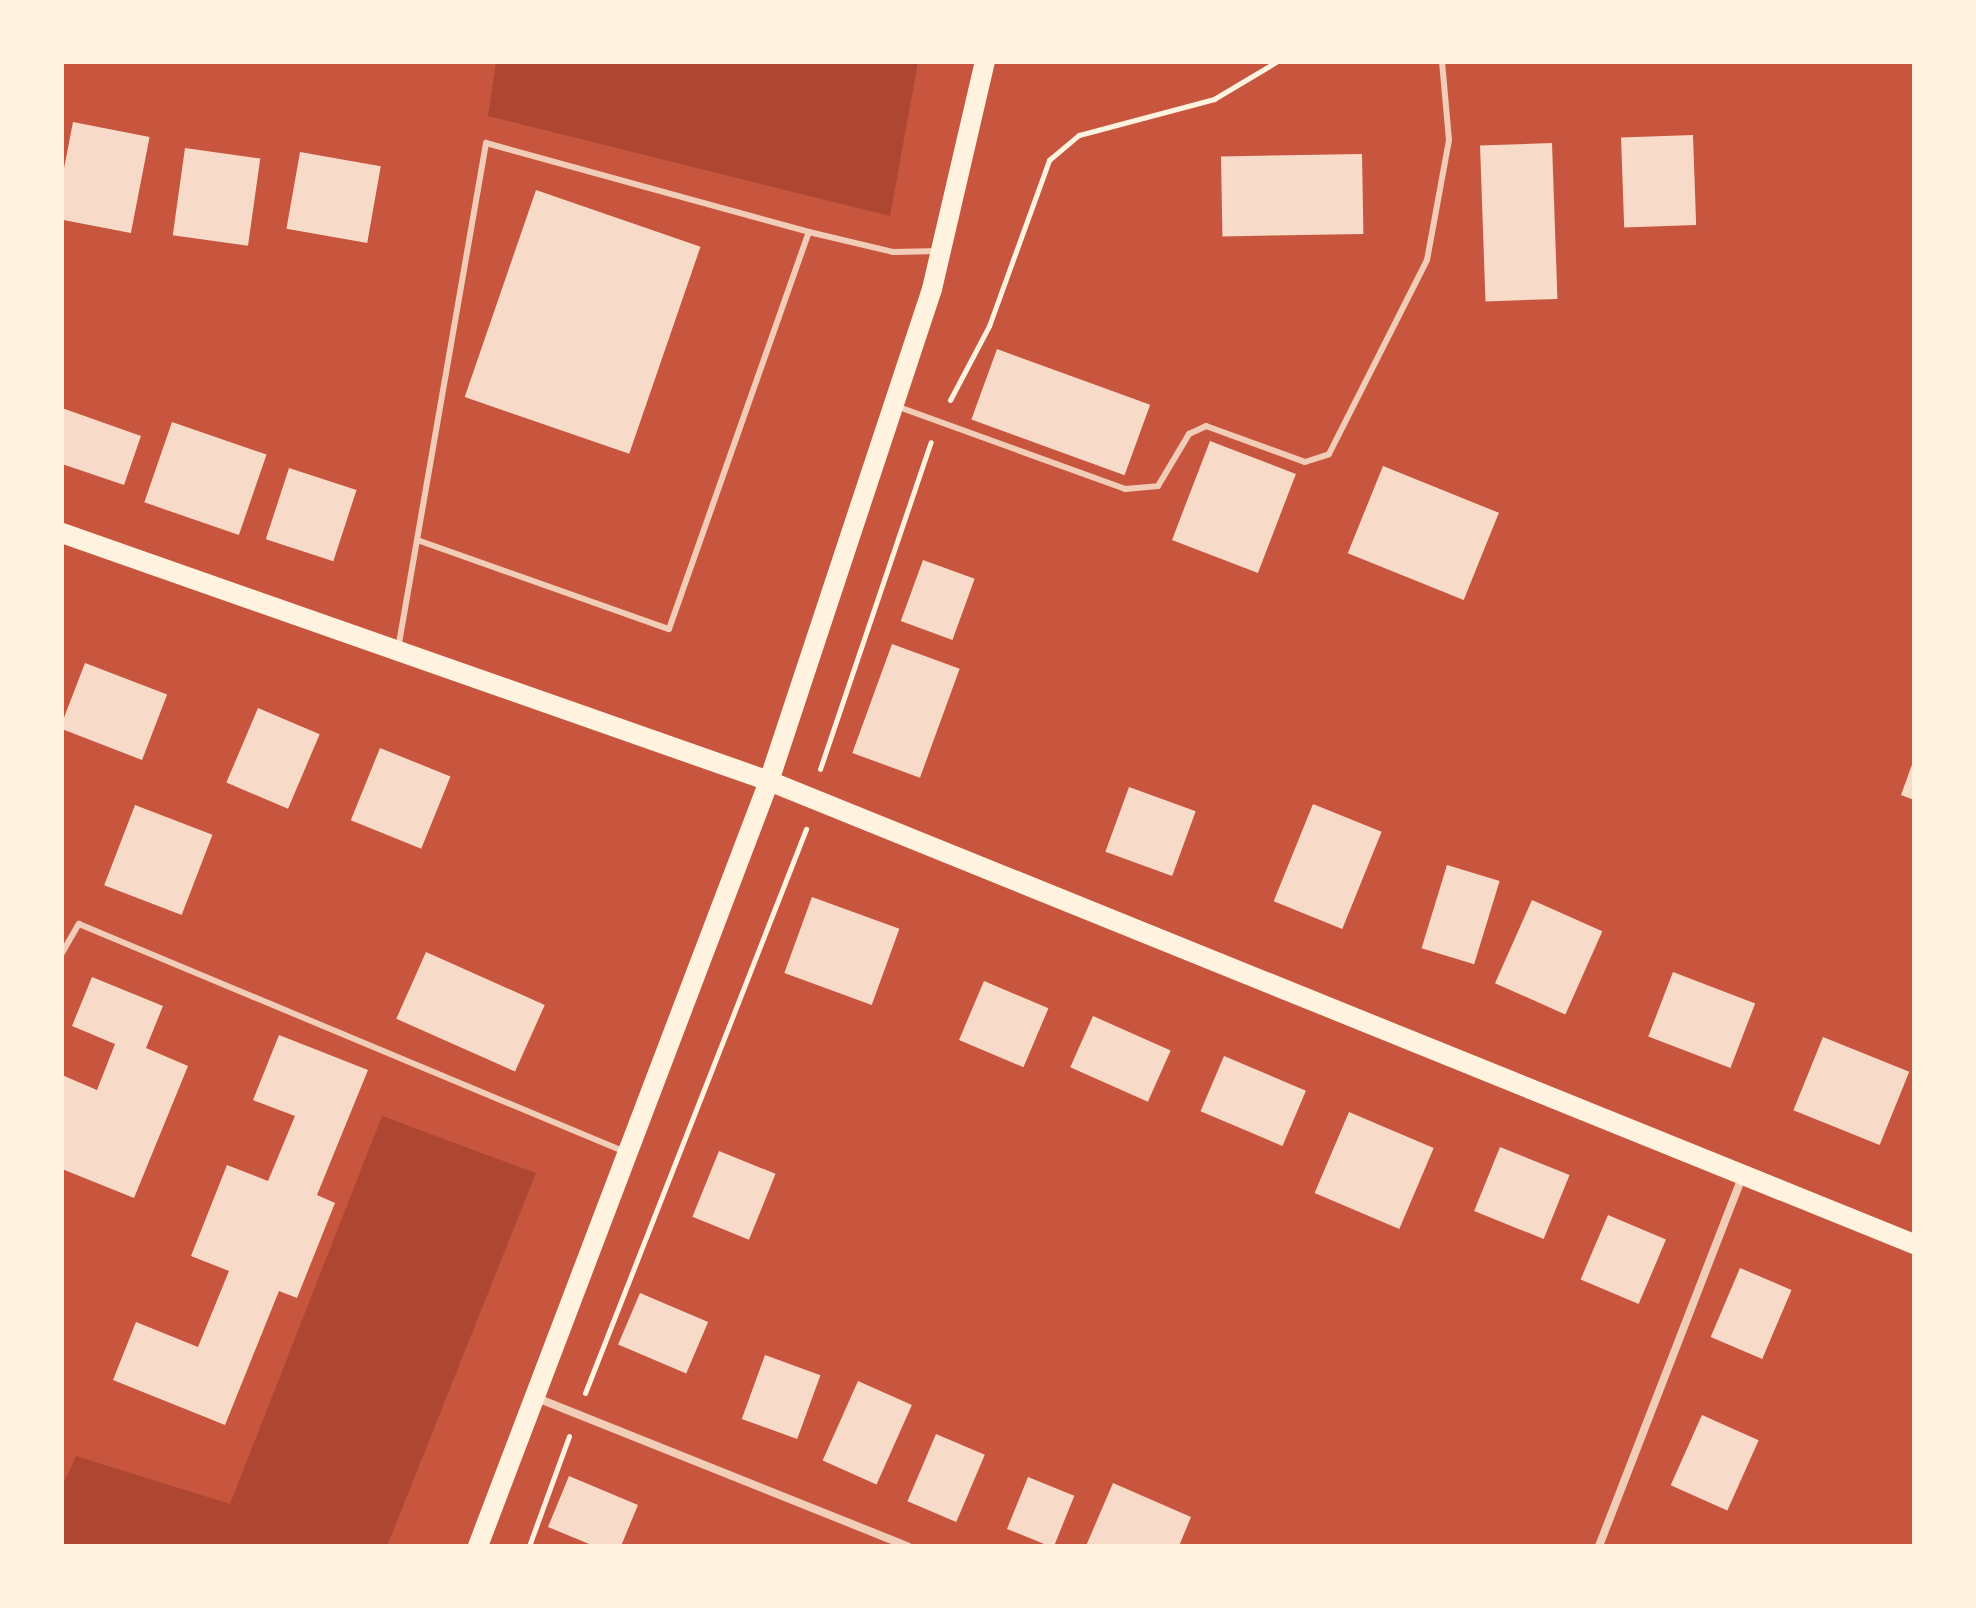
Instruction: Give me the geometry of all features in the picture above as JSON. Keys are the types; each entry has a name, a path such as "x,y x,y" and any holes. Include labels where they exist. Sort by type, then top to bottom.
{"main road":[{"path":"478,1546 769,781 943,250 985,62"},
{"path":"62,533 769,781 1744,1171 1914,1244"}],"street":[{"path":"1599,1546 1744,1171"},
{"path":"535,1397 907,1546"}],"lane":[{"path":"893,405 1125,489 1158,486 1189,434 1206,426 1305,462 1329,454 1427,260 1449,140 1442,62"},
{"path":"398,652 420,541 486,143 809,232 893,252 943,250"},
{"path":"420,541 669,629 809,232"},
{"path":"62,953 79,924 628,1154"}],"path":[{"path":"529,1546 577,1414 817,800 822,753 939,421 989,326 1049,160 1079,135 1214,99 1276,62"}],"shaded area":[{"path":"496,62 918,62 890,216 488,116"},
{"path":"382,1116 536,1173 387,1546 62,1546 62,1487 76,1456 230,1504"}],"building":[{"path":"73,122 150,137 131,233 62,220 62,179"},
{"path":"1693,135 1696,225 1624,227 1621,138"},
{"path":"1552,143 1557,299 1485,301 1480,146"},
{"path":"185,148 260,159 248,246 173,235"},
{"path":"300,152 381,166 367,243 286,229"},
{"path":"1362,154 1363,234 1222,236 1221,156"},
{"path":"536,190 701,247 629,454 465,397"},
{"path":"997,349 1150,405 1125,475 971,419"},
{"path":"62,408 141,436 124,485 62,464"},
{"path":"172,422 267,455 239,535 144,502"},
{"path":"1210,441 1296,474 1258,573 1172,540"},
{"path":"1383,466 1499,513 1464,600 1348,553"},
{"path":"289,468 357,490 333,561 266,539"},
{"path":"923,560 975,579 952,640 901,621"},
{"path":"892,644 960,669 920,778 852,753"},
{"path":"85,663 167,695 142,760 62,729"},
{"path":"258,708 320,734 288,809 226,783"},
{"path":"380,748 450,776 421,849 351,820"},
{"path":"1914,759 1914,800 1901,795"},
{"path":"1129,787 1196,811 1172,876 1105,852"},
{"path":"1313,804 1382,832 1342,929 1274,901"},
{"path":"135,805 212,835 182,915 104,885"},
{"path":"1447,865 1500,881 1474,964 1422,948"},
{"path":"812,897 899,929 872,1005 784,973"},
{"path":"1532,900 1602,931 1565,1014 1495,983"},
{"path":"426,952 545,1005 515,1072 396,1019"},
{"path":"1673,972 1755,1004 1730,1068 1648,1036"},
{"path":"92,977 163,1006 146,1048 188,1066 134,1198 62,1169 62,1075 97,1090 115,1044 72,1026"},
{"path":"984,981 1048,1008 1023,1067 959,1040"},
{"path":"1093,1016 1171,1051 1148,1102 1070,1067"},
{"path":"279,1035 368,1070 317,1195 335,1203 297,1298 279,1291 225,1425 113,1380 136,1322 198,1347 229,1271 191,1256 227,1165 268,1181 295,1116 253,1100"},
{"path":"1823,1037 1909,1072 1880,1145 1793,1110"},
{"path":"1224,1056 1306,1091 1282,1146 1201,1111"},
{"path":"1349,1112 1434,1148 1399,1229 1315,1193"},
{"path":"1500,1147 1570,1175 1544,1239 1474,1211"},
{"path":"719,1151 776,1174 749,1240 692,1217"},
{"path":"1608,1215 1666,1240 1639,1304 1581,1279"},
{"path":"1740,1268 1792,1290 1762,1359 1711,1337"},
{"path":"640,1293 708,1322 686,1373 618,1345"},
{"path":"765,1355 820,1375 797,1439 742,1419"},
{"path":"858,1381 912,1405 877,1484 823,1460"},
{"path":"1702,1415 1759,1440 1727,1511 1671,1485"},
{"path":"936,1434 985,1455 956,1522 907,1501"},
{"path":"569,1476 638,1505 621,1546 594,1546 548,1527"},
{"path":"1028,1477 1074,1496 1054,1546 1007,1529"},
{"path":"1113,1483 1191,1517 1179,1546 1086,1546"}]}
